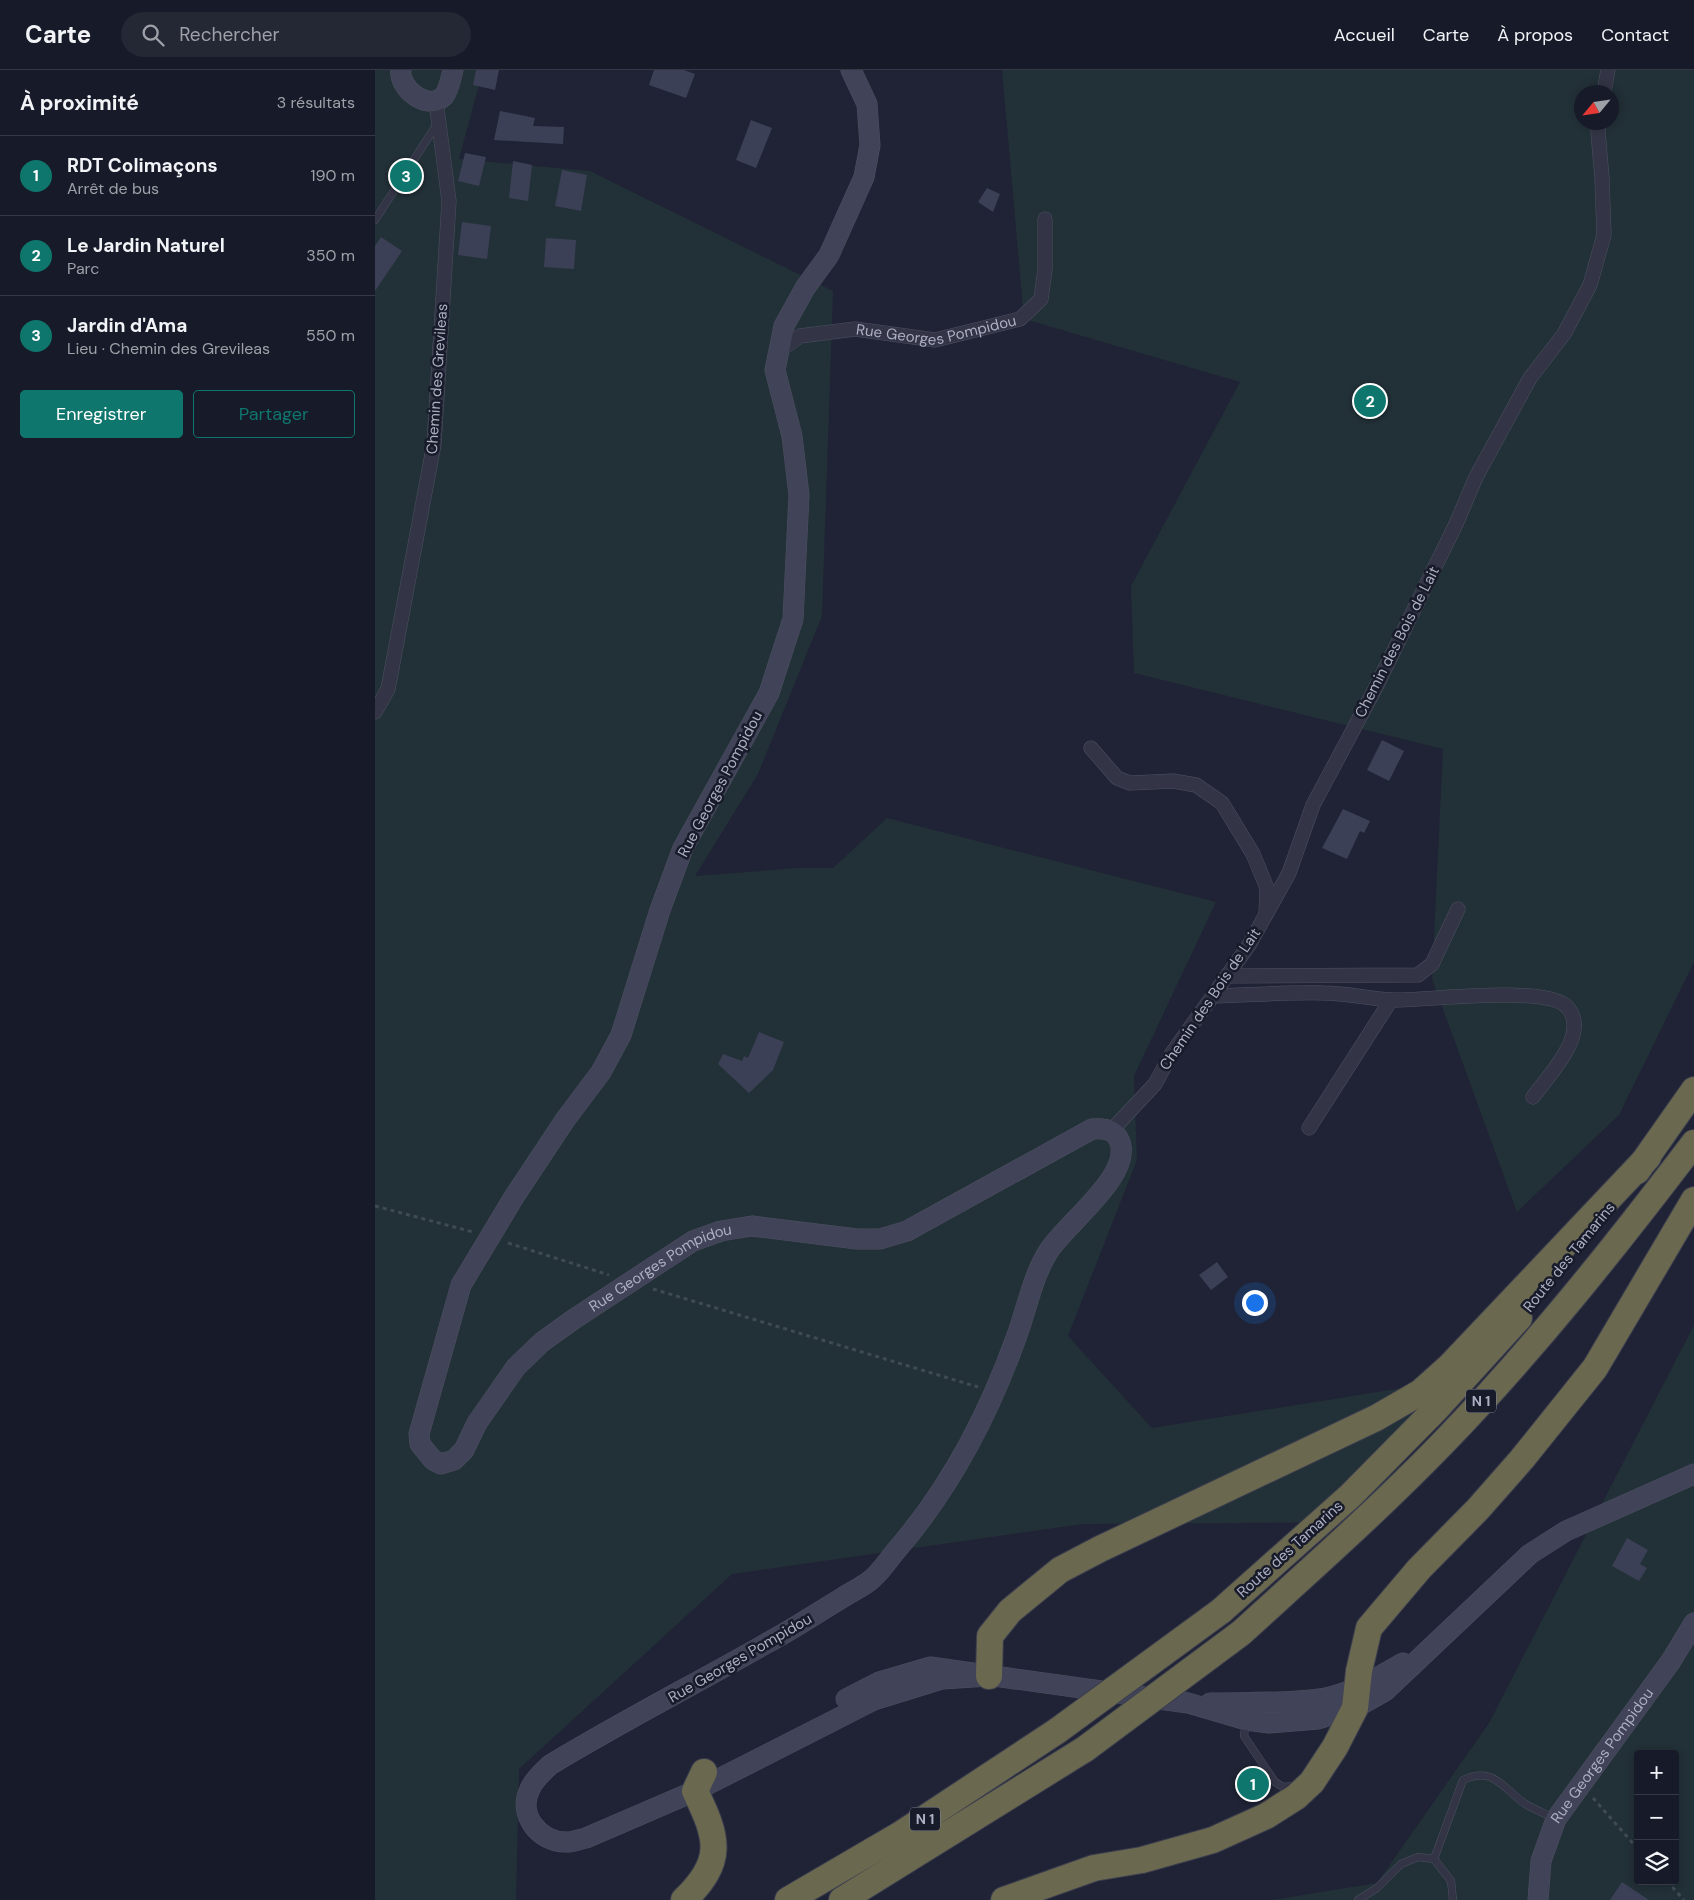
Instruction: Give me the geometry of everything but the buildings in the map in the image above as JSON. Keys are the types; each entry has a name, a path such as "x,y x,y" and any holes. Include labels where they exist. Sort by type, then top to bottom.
{"highway":[{"name":"Route des Tamarins","path":"788,1900 901,1834 1057,1731 1221,1611 1350,1496 1449,1396 1581,1248 1694,1090"},
{"name":"Route des Tamarins","path":"842,1900 1085,1749 1241,1633 1346,1538 1442,1444 1565,1307 1632,1225 1694,1142"},
{"path":"989,1676 991,1636 1010,1611 1060,1570 1100,1549 1353,1430 1421,1392 1451,1366 1648,1156"},
{"path":"1004,1900 1094,1868 1181,1851 1251,1824 1302,1792 1312,1782 1356,1697 1362,1653 1369,1628 1419,1569 1479,1509 1595,1368 1694,1200"},
{"path":"684,1900 705,1879 712,1864 715,1843 700,1781"}],"main road":[{"path":"401,70 400,77 405,88 425,101 436,101 444,95 453,70"},
{"name":"Rue Georges Pompidou","path":"851,70 867,104 870,145 865,177 829,255 805,288 784,326 775,370 792,436 799,495 793,618 769,693 683,848 660,910 621,1035 601,1072 565,1120 461,1285 419,1434 421,1444 426,1454 441,1464 454,1460 464,1450 477,1423 516,1366 542,1342 693,1241 721,1231 752,1226 857,1239 880,1239 898,1233 979,1193 1092,1129 1102,1128 1111,1131 1121,1143 1123,1152 1110,1182 1062,1232 1047,1252 1033,1284 1017,1337 995,1392 942,1492 873,1578 795,1628 568,1754 539,1776 530,1788 525,1802 528,1818 538,1831 550,1839 567,1842 586,1838 700,1781 879,1682 931,1667 1188,1703 1269,1702 1326,1697 1356,1697"},
{"name":"Rue Georges Pompidou","path":"1188,1703 1246,1720 1269,1723 1319,1719 1356,1697 1428,1648 1530,1554 1566,1532 1694,1474"},
{"name":"Rue Georges Pompidou","path":"1538,1900 1541,1861 1556,1819 1671,1661 1694,1623"}],"street":[{"path":"1605,85 1608,70"},
{"name":"Chemin des Grevileas","path":"375,712 388,689 434,444 449,201 436,101"},
{"name":"Chemin des Bois de Lait","path":"1111,1131 1155,1084 1172,1053 1249,945 1266,915 1289,873 1313,805 1376,687 1457,524 1476,477 1530,378 1564,334 1590,285 1603,235 1599,130"},
{"name":"Rue Georges Pompidou","path":"779,351 800,336 855,329 935,340 1020,319 1041,299 1045,269 1045,219"},
{"path":"1091,748 1117,778 1130,783 1173,780 1196,784 1222,802 1253,854 1267,888 1266,915"},
{"path":"1227,976 1418,975 1432,964 1458,909"},
{"path":"1214,996 1325,993 1391,1000 1531,996 1559,1000 1569,1008 1574,1032 1570,1046 1533,1097"},
{"path":"1309,1128 1391,1000"}],"lane":[{"path":"375,220 439,121"},
{"path":"1269,1702 1251,1712 1246,1720 1244,1736 1275,1782 1283,1788 1291,1787 1300,1780"},
{"path":"1434,1859 1463,1780 1475,1774 1488,1775 1527,1804 1556,1819"},
{"path":"1358,1900 1377,1888 1401,1864 1418,1857 1434,1859 1451,1881 1453,1900"}],"path":[{"path":"375,1206 490,1237 630,1282 995,1392"},
{"path":"1581,1785 1634,1845"},
{"path":"1671,1885 1684,1900"}],"shaded area":[{"path":"375,70 483,70 459,159 590,171 833,291 822,616 758,774 695,876 798,868 833,868 887,818 1216,902 1134,1076 1137,1160 1068,1336 1152,1428 1421,1385 1434,1369 1381,1522 1083,1524 732,1574 519,1769 516,1900 375,1900"},
{"path":"1002,70 1694,70 1694,962 1619,1115 1517,1212 1432,979 1443,749 1134,673 1131,586 1240,382 1024,319"},
{"path":"1694,1325 1694,1900 1272,1900 1377,1883 1489,1723"}],"place":[{"name":"Jardin d'Ama","path":"406,176"},
{"name":"Le Jardin Naturel","path":"1370,401"},
{"name":"RDT Colimaçons","path":"1253,1784"}]}
